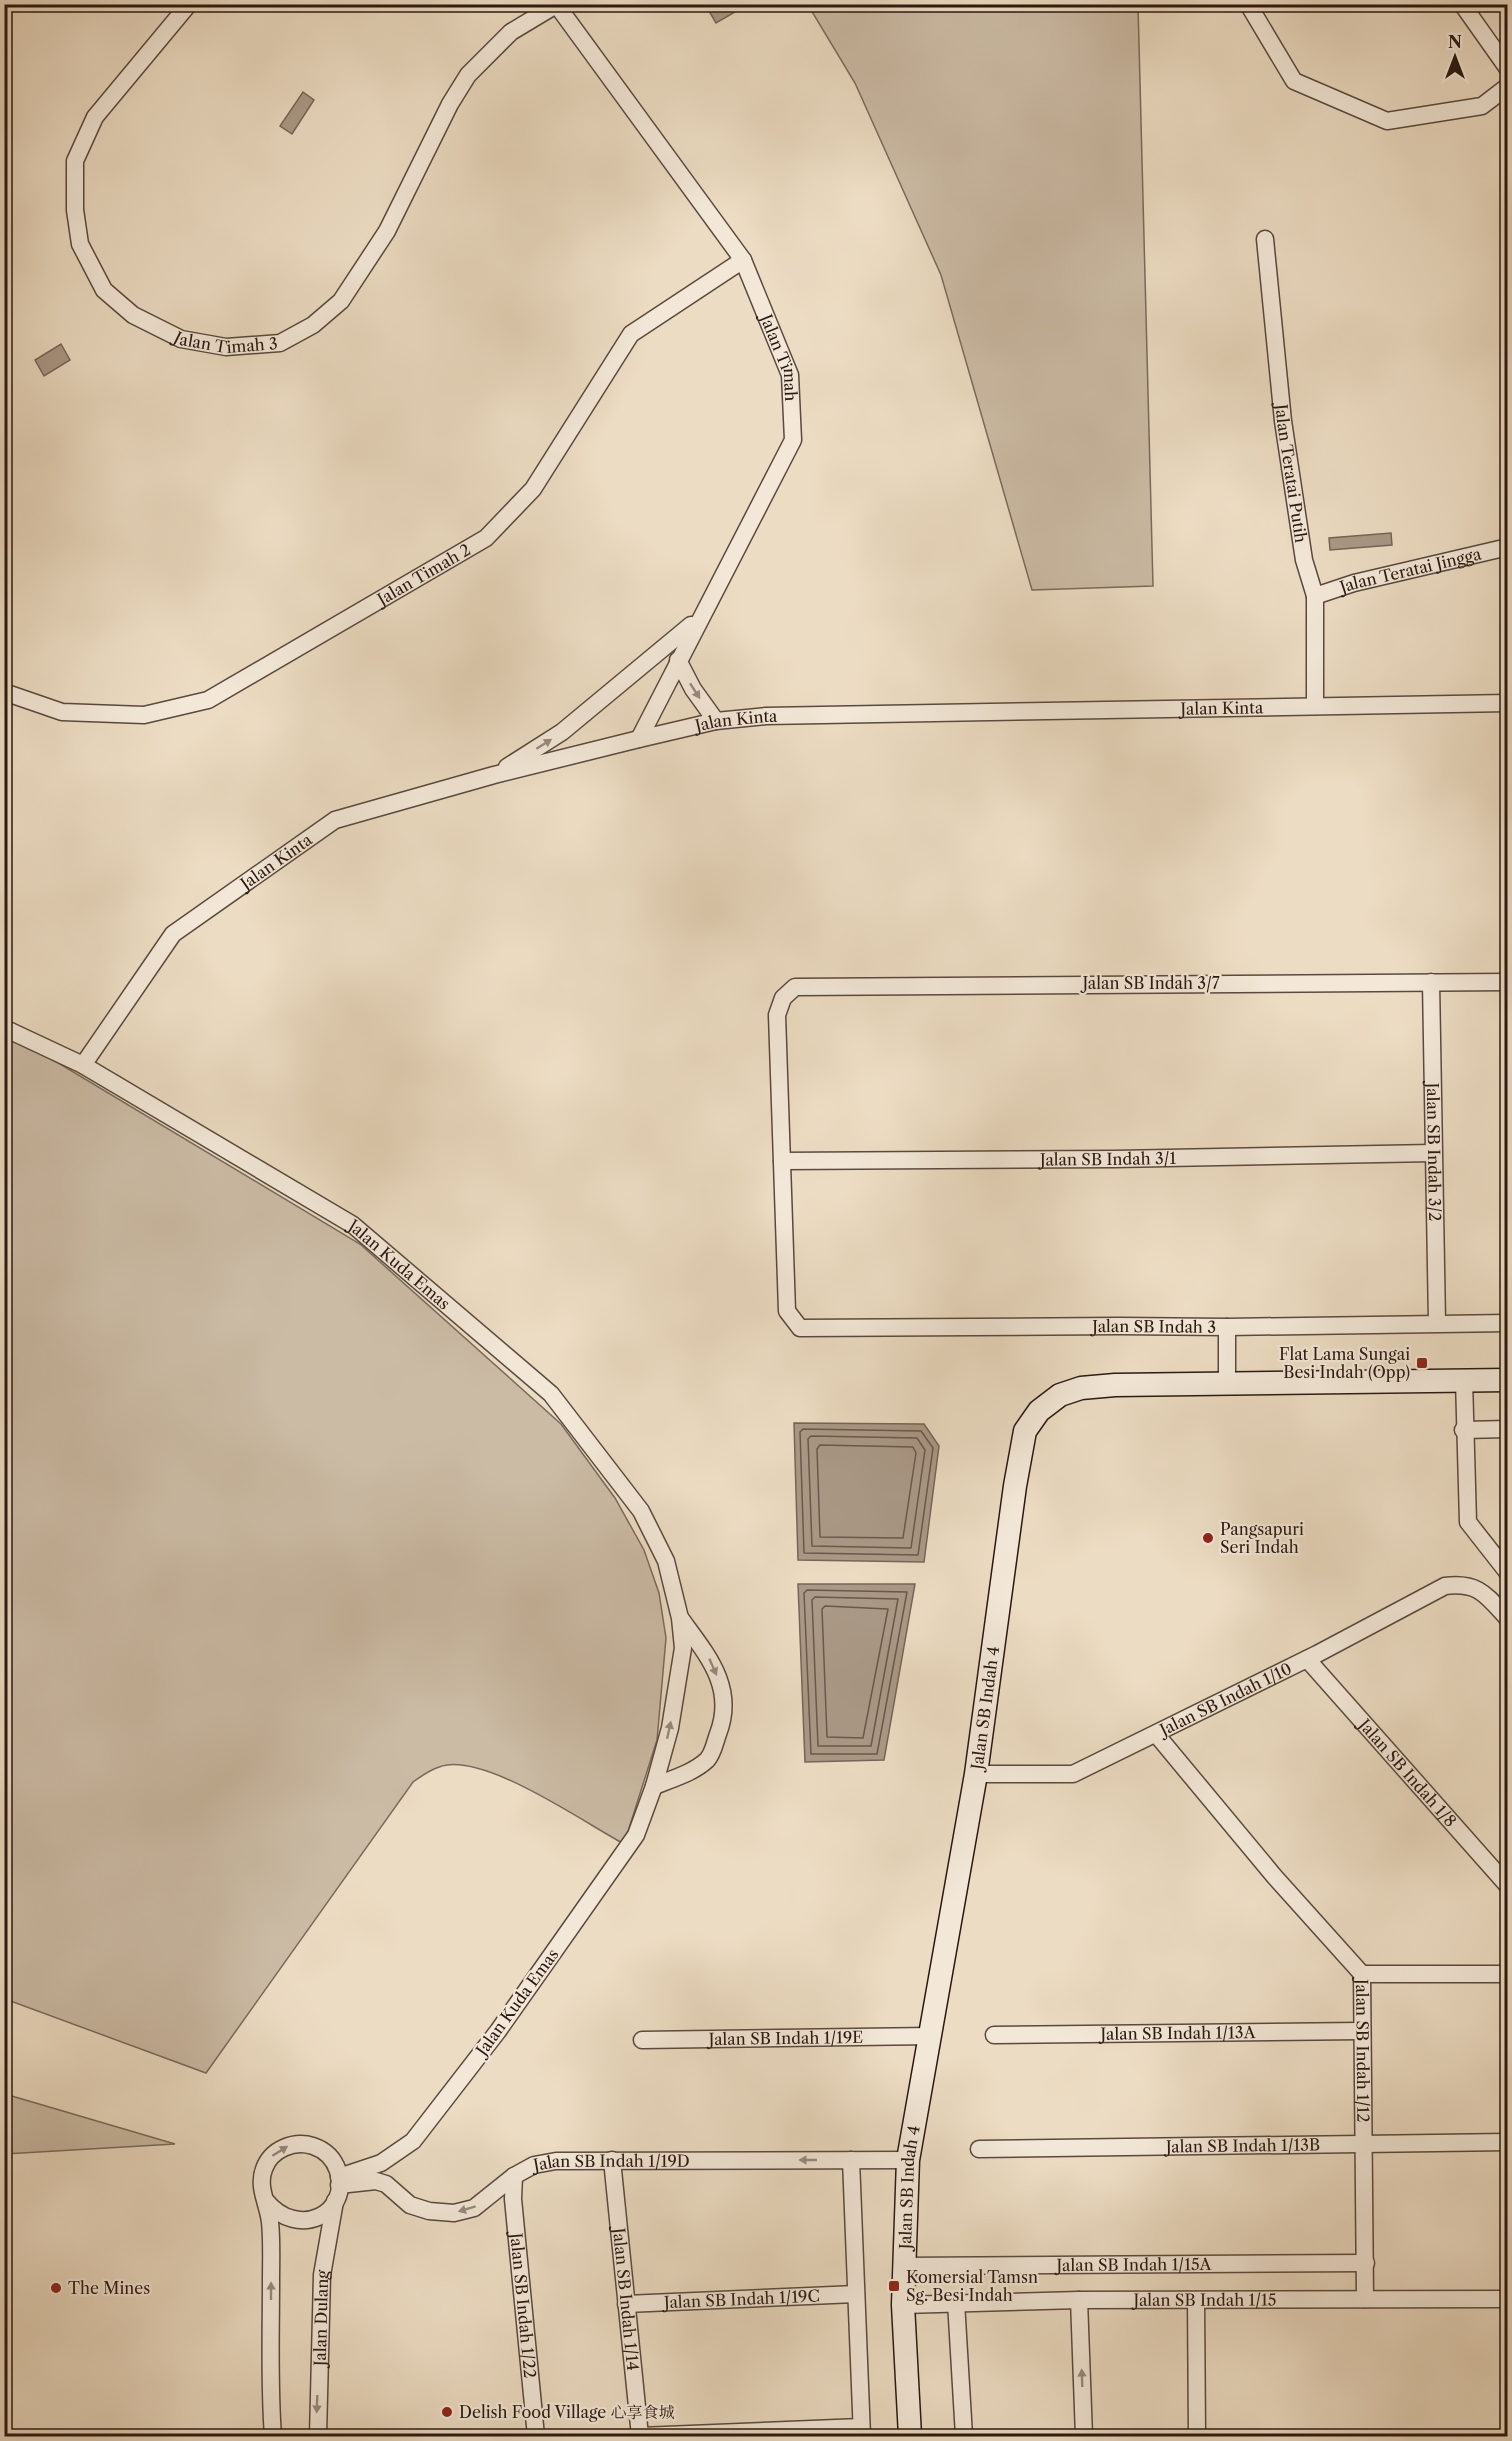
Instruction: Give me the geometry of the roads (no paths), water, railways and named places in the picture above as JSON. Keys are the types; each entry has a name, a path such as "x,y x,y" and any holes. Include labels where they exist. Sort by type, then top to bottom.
{"street":[{"name":"Jalan Timah 3","path":"189,4 94,117 75,160 75,210 80,244 105,290 133,315 181,339 226,347 280,343 313,325 341,301 387,231 450,104 468,75 511,32 556,5"},
{"path":"1248,4 1294,81 1387,121 1482,106 1508,86"},
{"path":"1462,4 1508,69"},
{"name":"Jalan Timah","path":"556,5 743,260 790,375 793,440 639,739"},
{"name":"Jalan Teratai Putih","path":"1265,239 1283,421 1304,560 1315,596 1315,706"},
{"name":"Jalan Timah 2","path":"4,692 62,712 144,715 208,700 486,538 533,489 631,333 743,260"},
{"name":"Jalan Teratai Jingga","path":"1315,596 1354,583 1508,547"},
{"path":"494,775 562,732 699,619"},
{"path":"678,660 693,689 716,721"},
{"name":"Jalan Kinta","path":"83,1065 173,934 335,820 494,775 716,721 766,716 1508,703"},
{"name":"Jalan SB Indah 3/2","path":"1431,982 1437,1323"},
{"name":"Jalan SB Indah 3/7","path":"782,1161 777,1015 783,998 795,987 1508,982"},
{"name":"Jalan Kuda Emas","path":"4,1028 83,1065 353,1225 551,1394 641,1511 666,1561 681,1618 683,1648 670,1728 654,1786 636,1835 498,2031 413,2141 381,2163 338,2187"},
{"name":"Jalan SB Indah 3/1","path":"782,1161 1115,1159 1433,1153"},
{"name":"Jalan SB Indah 3","path":"782,1161 787,1311 800,1328 1107,1326 1227,1328 1508,1323"},
{"path":"1227,1328 1227,1383"},
{"path":"1464,1380 1463,1430 1468,1522 1488,1551 1508,1573"},
{"name":"Jalan SB Indah 4","path":"910,2436 903,2305 908,2160 976,1774 1015,1486 1025,1431 1039,1410 1060,1395 1081,1388 1115,1385 1508,1380"},
{"path":"1463,1430 1508,1429"},
{"path":"1488,1551 1508,1551"},
{"name":"Jalan SB Indah 1/10","path":"976,1774 1073,1774 1307,1659 1445,1586 1466,1584 1484,1592 1508,1619"},
{"name":"Jalan Kuda Emas","path":"654,1786 686,1774 709,1758 724,1720 725,1703 712,1662 681,1618"},
{"name":"Jalan SB Indah 1/8","path":"1307,1659 1508,1886"},
{"name":"Jalan SB Indah 1/12","path":"1156,1734 1274,1876 1362,1974 1365,2299"},
{"path":"1362,1974 1508,1974"},
{"name":"Jalan SB Indah 1/13A","path":"994,2035 1361,2031"},
{"name":"Jalan SB Indah 1/19E","path":"642,2040 931,2036"},
{"name":"Jalan SB Indah 1/13B","path":"979,2149 1508,2142"},
{"path":"266,2201 275,2212 287,2219 301,2222 315,2219 327,2211 338,2187 337,2168 326,2153 308,2145 288,2146 270,2158 263,2172 262,2191 270,2222 270,2398 273,2436"},
{"name":"Jalan SB Indah 1/14","path":"612,2160 640,2436"},
{"path":"640,2436 862,2432 851,2160"},
{"name":"Jalan SB Indah 1/19D","path":"338,2187 376,2181 386,2184 410,2205 429,2211 454,2213 474,2208 514,2176 534,2165 550,2162 908,2160"},
{"name":"Jalan SB Indah 1/22","path":"514,2176 513,2199 536,2436"},
{"name":"Jalan Dulang","path":"318,2436 322,2275 338,2187"},
{"name":"Jalan SB Indah 1/15A","path":"903,2266 1366,2263"},
{"name":"Jalan SB Indah 1/19C","path":"627,2304 856,2294"},
{"name":"Jalan SB Indah 1/15","path":"903,2305 1079,2300 1508,2299"},
{"path":"1079,2300 1084,2436"},
{"path":"1196,2300 1197,2436"},
{"path":"956,2302 964,2436"}],"water":[{"path":"747,5 716,23 706,6"},
{"path":"303,92 314,100 292,134 280,126"},
{"path":"61,344 70,360 44,376 35,360"},
{"path":"1391,533 1392,545 1330,550 1329,538"},
{"path":"794,1423 924,1424 939,1446 924,1562 798,1560"},
{"path":"798,1584 915,1584 884,1760 805,1762"}],"place":[{"name":"Flat Lama Sungai Besi Indah (Opp)","path":"1422,1363"},
{"name":"Pangsapuri Seri Indah","path":"1208,1538"},
{"name":"Komersial Tamsn Sg. Besi Indah","path":"894,2286"},
{"name":"The Mines","path":"56,2288"},
{"name":"Delish Food Village 心享食城","path":"447,2412"}]}
